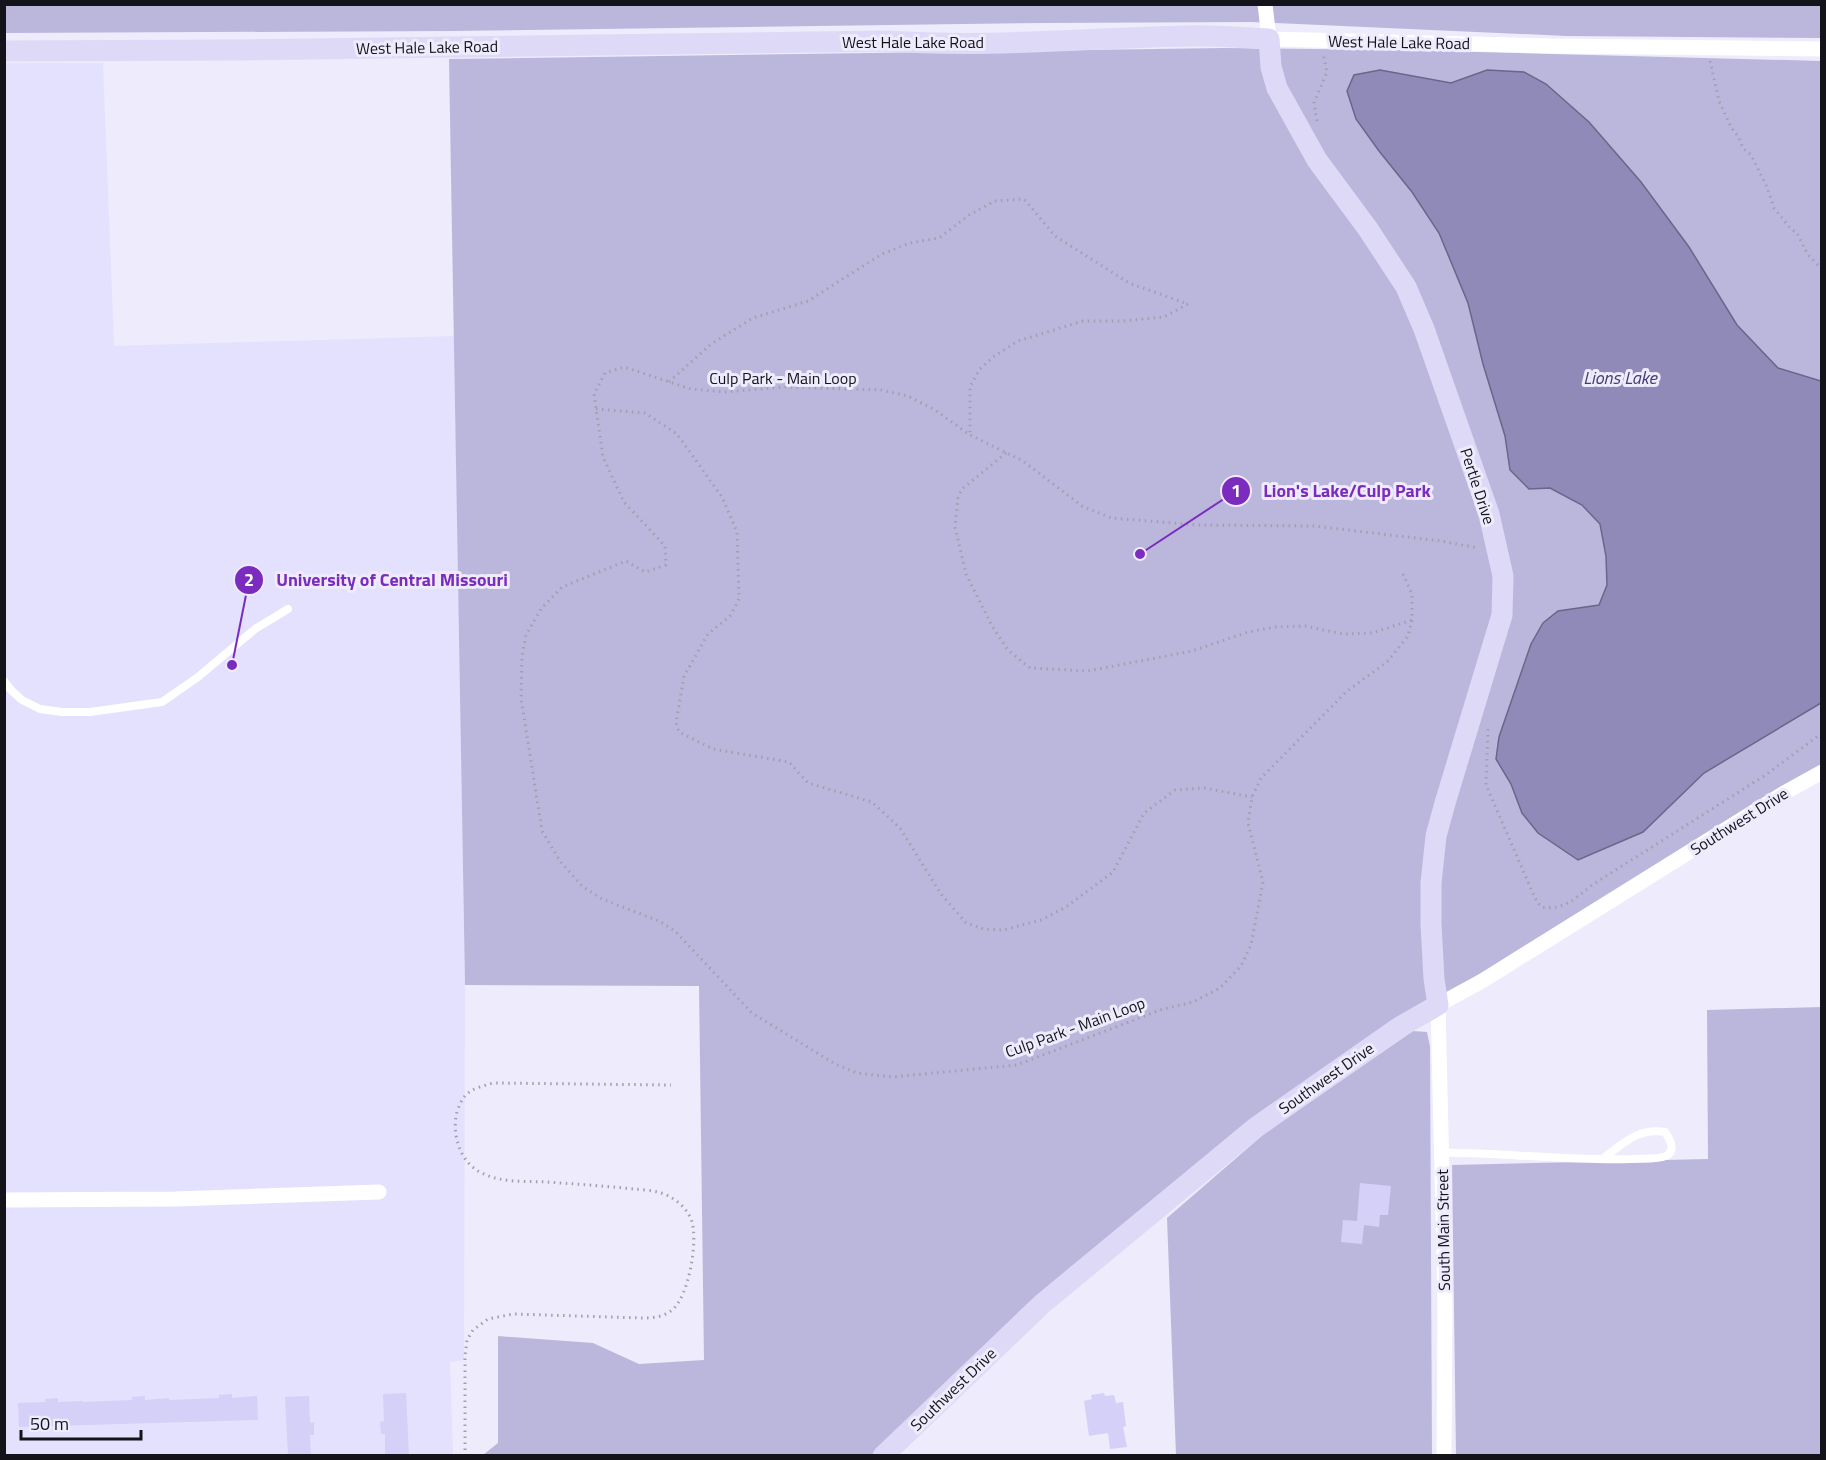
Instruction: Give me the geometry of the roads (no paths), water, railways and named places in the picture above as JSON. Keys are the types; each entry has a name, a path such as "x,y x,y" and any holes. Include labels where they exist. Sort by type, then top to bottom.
{"street":[{"name":"Pertle Drive","path":"1266,4 1271,67 1276,88 1317,160 1406,287 1424,329 1485,503 1503,576 1502,615 1436,836 1431,882 1431,924 1438,1005"},
{"name":"West Hale Lake Road","path":"4,51 887,41 934,44 1189,36 1552,46 1821,49"},
{"name":"Southwest Drive","path":"883,1455 1042,1304 1255,1128 1398,1028 1482,981 1821,772"},
{"name":"South Main Street","path":"1438,1005 1444,1300 1444,1455"},
{"path":"4,1200 175,1199 379,1192"}],"lane":[{"path":"4,681 22,700 40,709 62,712 90,712 162,702 198,677 255,629 288,609"},
{"path":"1442,1153 1470,1152 1602,1159 1652,1158 1666,1155 1671,1151 1672,1143 1665,1132 1653,1130 1639,1132 1602,1159"}],"water":[{"name":"Lions Lake","path":"1380,70 1451,83 1487,70 1524,72 1546,84 1589,122 1641,182 1689,247 1737,325 1778,368 1821,381 1821,703 1704,773 1643,832 1578,860 1538,833 1522,813 1511,784 1496,759 1499,737 1531,644 1543,623 1558,611 1599,605 1607,585 1606,556 1600,524 1582,505 1550,488 1529,489 1510,470 1505,436 1483,364 1468,303 1439,233 1412,192 1356,119 1347,91 1354,75"}],"place":[{"name":"Lion's Lake/Culp Park","path":"1140,554"},
{"name":"University of Central Missouri","path":"232,665"}]}
